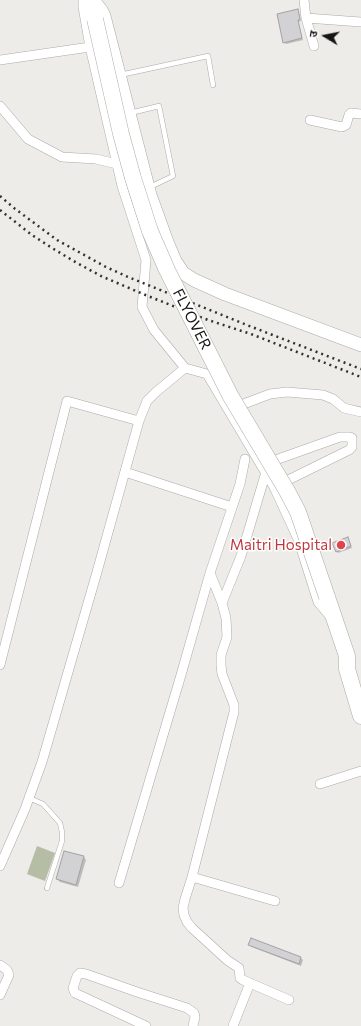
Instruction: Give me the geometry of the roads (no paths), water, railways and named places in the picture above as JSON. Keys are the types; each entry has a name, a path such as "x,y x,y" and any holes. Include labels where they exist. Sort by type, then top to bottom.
{"highway":[{"name":"FLYOVER","path":"92,0 95,19 132,178 150,231 170,276 230,395 298,512 347,656"},
{"path":"347,656 355,667 361,684"},
{"path":"347,656 347,669 361,716"}],"street":[{"path":"84,0 83,7 90,47 116,164 146,260 142,307 154,330 185,368 207,374 274,487 298,539 318,602 336,622"},
{"path":"92,0 104,16 118,76 149,191 175,261 183,273 194,280 225,294 361,345"},
{"path":"304,0 306,18 314,46"},
{"path":"306,18 361,22"},
{"path":"0,60 90,47"},
{"path":"0,106 28,139 62,157 96,159 116,164"},
{"path":"310,120 342,127 347,123 350,114 361,114"},
{"path":"140,241 164,234"},
{"path":"0,866 29,798 46,747 139,421 147,401 185,368"},
{"path":"228,410 270,394 287,392 323,395 333,399 344,408 361,412"},
{"path":"0,664 67,401 139,421"},
{"path":"264,469 340,437 352,437 352,445 349,450 274,487"},
{"path":"119,883 210,573 240,484 246,459"},
{"path":"222,603 241,556 264,469"},
{"path":"125,472 232,507"},
{"path":"210,573 222,603 227,628 227,637 221,656 221,665 222,674 234,705 234,712 183,908 184,915 187,922 227,960 238,966 240,978 288,1000"},
{"path":"320,784 361,771"},
{"path":"192,878 275,901"},
{"path":"0,965 7,970 9,975 0,995"},
{"path":"146,1026 75,993 73,988 77,976 80,973 86,974 187,1008 194,1013 195,1017 193,1026"},
{"path":"233,1026 250,983"}],"lane":[{"path":"118,76 208,56 213,85"},
{"path":"128,113 159,106 173,176 149,191"},
{"path":"29,798 43,804 54,814 60,823 62,841 47,888"}],"railway":[{"path":"0,196 57,240 106,267 252,327 361,369"},
{"path":"0,210 32,235 101,276 208,320 251,334 361,377"}],"place":[{"name":"Maitri Hospital","path":"341,545"}]}
